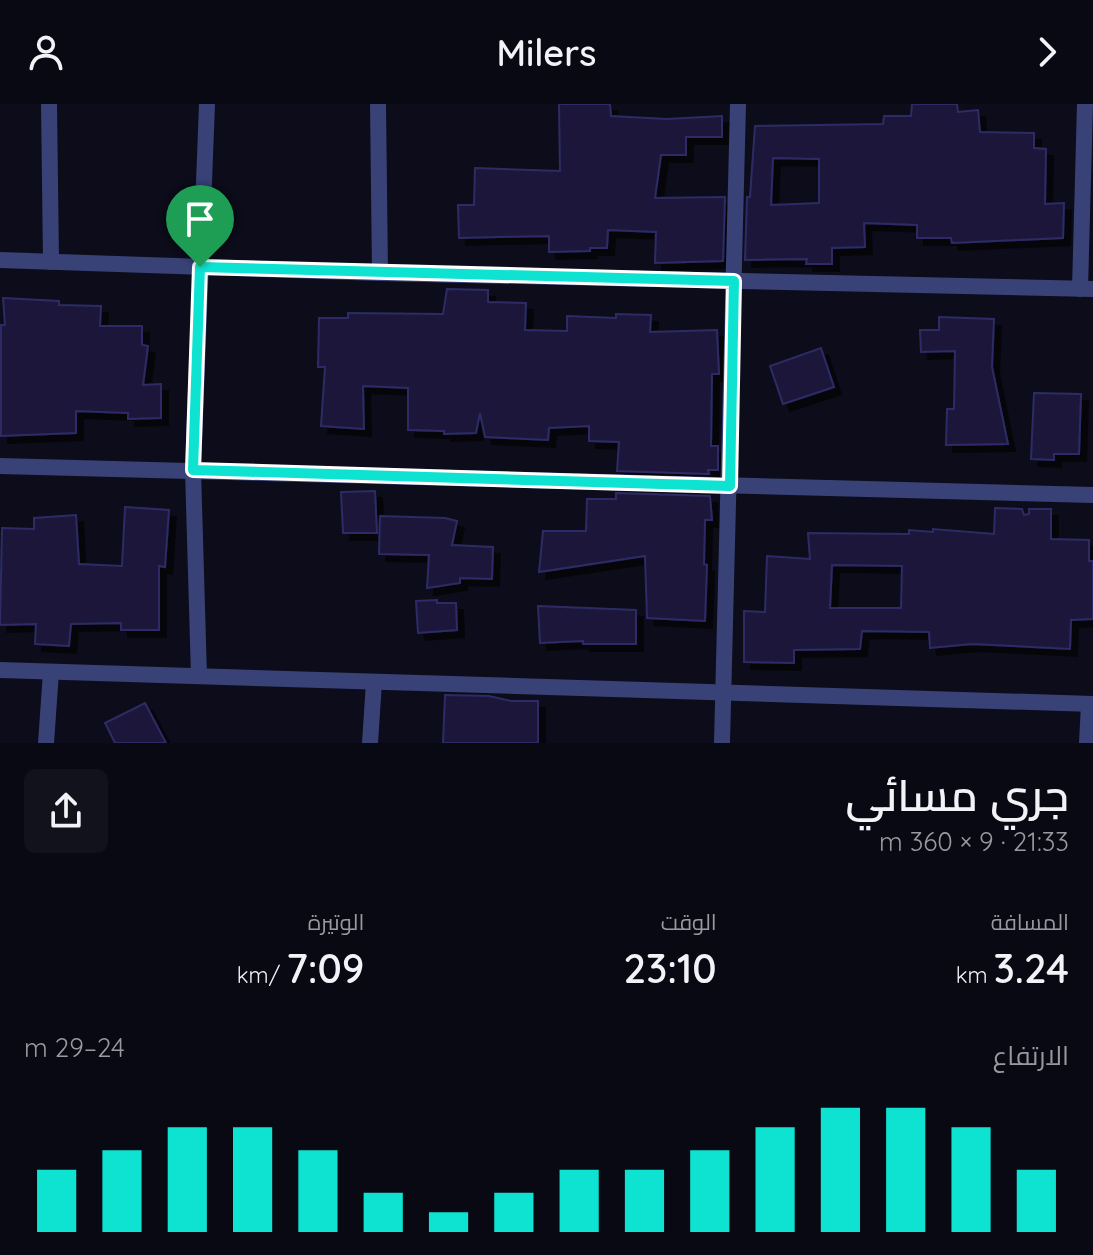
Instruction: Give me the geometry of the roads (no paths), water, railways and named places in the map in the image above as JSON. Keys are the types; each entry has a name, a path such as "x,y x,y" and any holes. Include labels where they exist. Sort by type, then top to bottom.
{"street":[{"path":"49,104 51,262"},
{"path":"199,676 193,470 207,104"},
{"path":"378,104 380,273"},
{"path":"722,743 738,104"},
{"path":"0,260 380,273 1087,289 1085,104"},
{"path":"0,466 1093,495"},
{"path":"0,670 1091,704 1087,743"},
{"path":"46,743 51,672"},
{"path":"370,743 374,682"}]}
